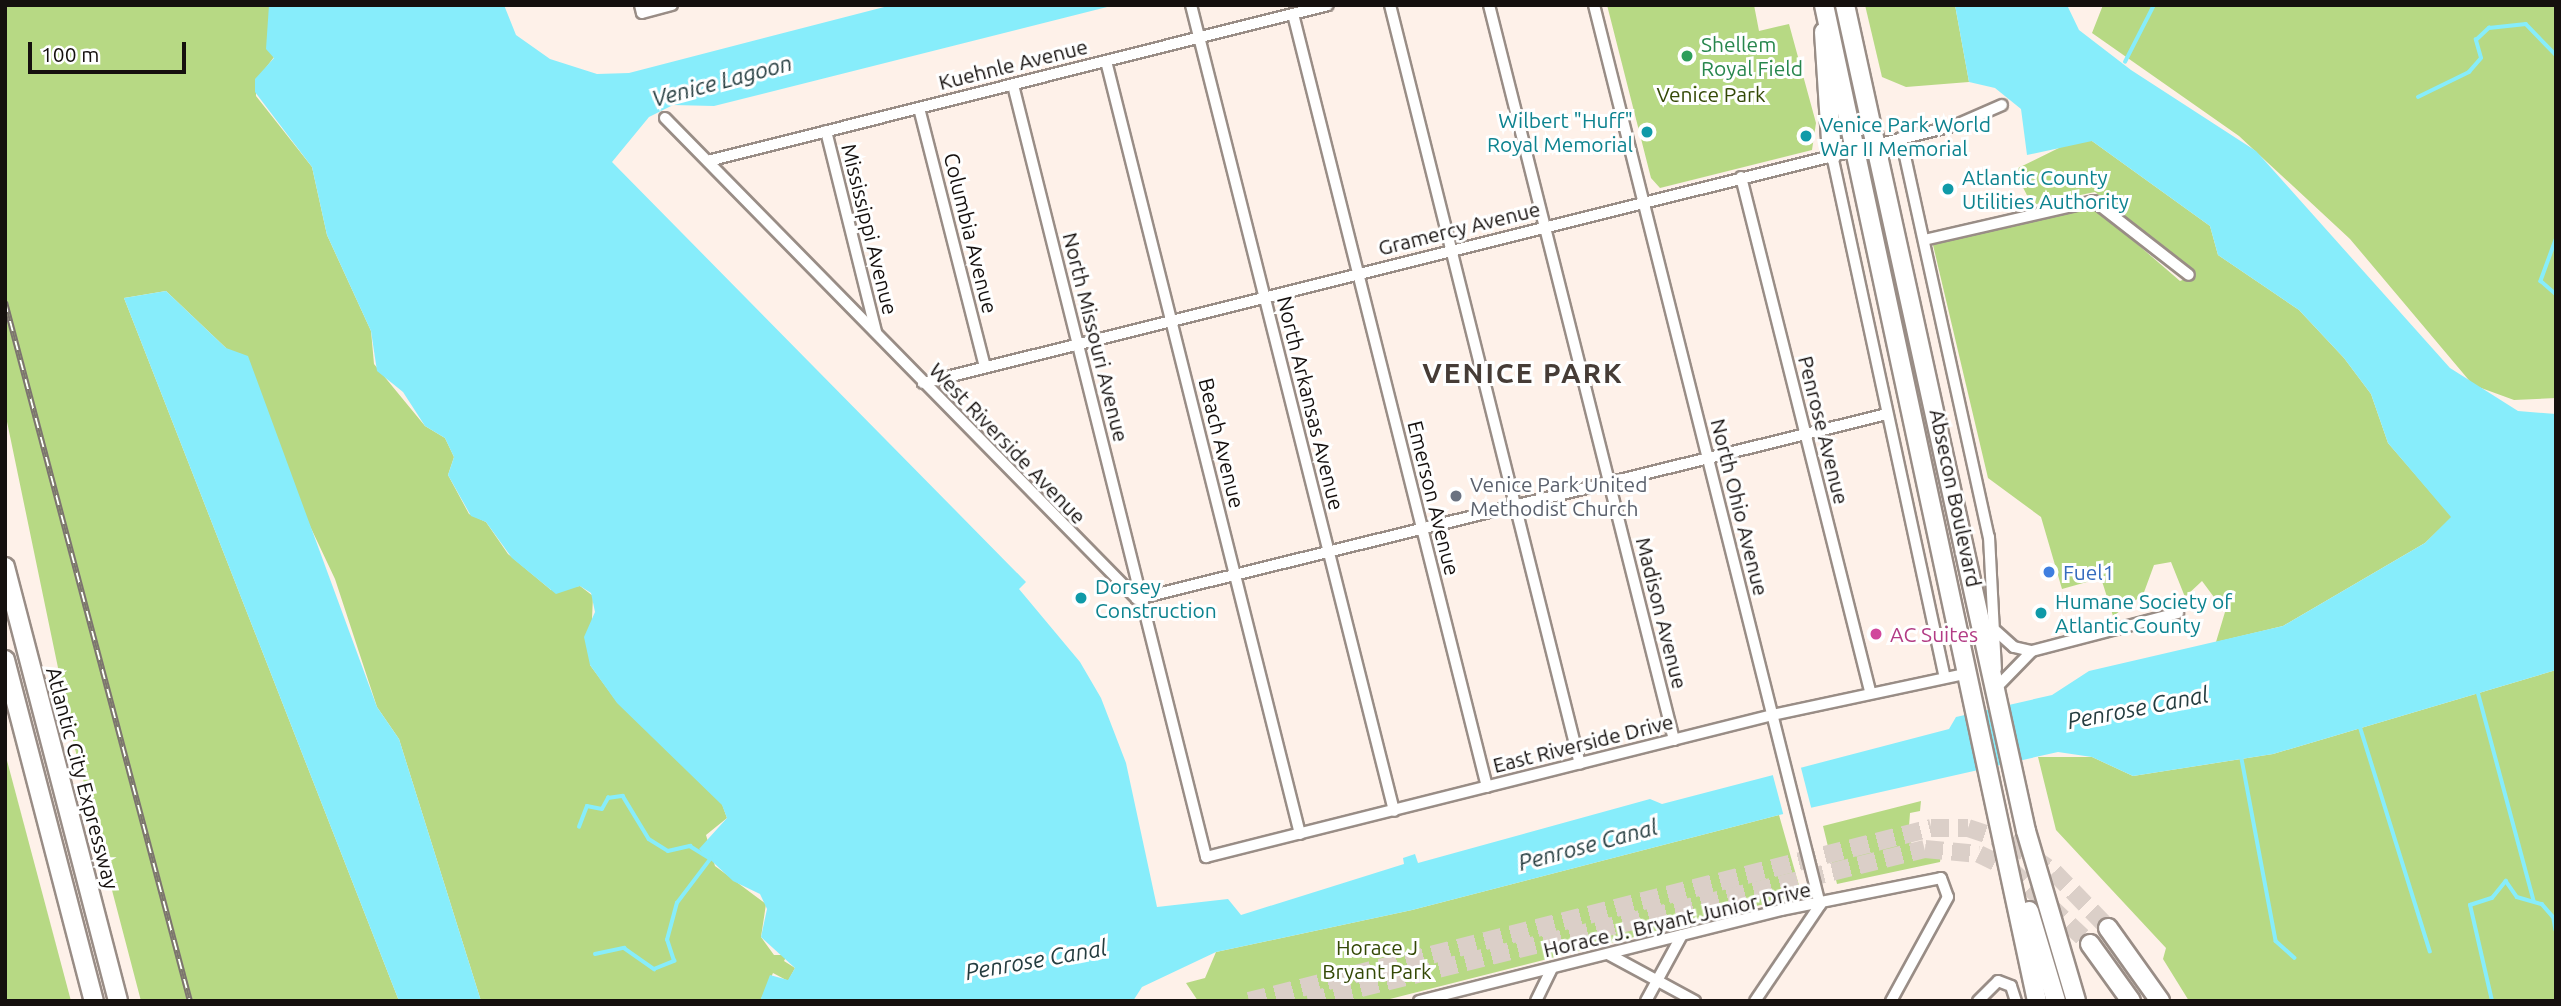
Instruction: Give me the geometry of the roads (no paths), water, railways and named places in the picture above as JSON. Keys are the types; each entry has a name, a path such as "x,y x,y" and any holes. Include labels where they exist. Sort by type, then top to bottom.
{"highway":[{"name":"Absecon Boulevard","path":"1845,5 2016,788 2076,1001"},
{"name":"Absecon Boulevard","path":"1825,8 1997,792 2037,1001"},
{"path":"1825,8 1832,155"},
{"name":"Atlantic City Expressway","path":"5,567 118,1001"},
{"path":"5,660 94,1001"},
{"path":"2011,858 2056,1001"},
{"path":"2108,928 2160,1001"},
{"path":"2090,944 2131,1001"},
{"path":"2129,954 2154,1001"}],"street":[{"path":"641,9 672,5"},
{"name":"North Arkansas Avenue","path":"1191,5 1394,810"},
{"name":"Kuehnle Avenue","path":"708,161 1328,5"},
{"path":"1390,5 1580,764"},
{"name":"Madison Avenue","path":"1489,5 1674,740"},
{"name":"North Ohio Avenue","path":"1594,5 1820,905"},
{"name":"Emerson Avenue","path":"1293,14 1487,787"},
{"name":"Beach Avenue","path":"1106,61 1300,834"},
{"name":"North Missouri Avenue","path":"1013,85 1141,599"},
{"name":"Gramercy Avenue","path":"923,383 1875,145 1985,116 2002,104"},
{"name":"Columbia Avenue","path":"919,108 985,367"},
{"name":"West Riverside Avenue","path":"666,118 1125,591 1141,599"},
{"name":"Mississippi Avenue","path":"826,131 876,335"},
{"name":"Absecon Boulevard","path":"1901,138 1989,537 1996,631 1995,689"},
{"path":"1832,155 1944,674"},
{"name":"Penrose Avenue","path":"1741,177 1871,691"},
{"path":"1924,240 2094,201 2189,275"},
{"path":"1141,599 1887,414"},
{"name":"East Riverside Drive","path":"1141,599 1206,858 1871,691 1944,674 1970,673"},
{"path":"1996,631 2014,647 2032,651 2178,613"},
{"path":"1995,689 2032,651"},
{"name":"Horace J. Bryant Junior Drive","path":"1419,1001 1682,935 1944,879 1948,897 1891,1001"},
{"path":"1755,1001 1820,905"},
{"path":"1646,1001 1682,935"},
{"path":"1608,954 1695,1001"},
{"path":"1536,1001 1552,968"},
{"path":"1978,1001 1985,987 2008,983 2017,1001"}],"water":[{"path":"269,5 504,5 516,35 550,59 597,74 629,73 892,5 1115,5 714,106 673,105 649,117 612,162 1026,582 1019,589 1080,662 1101,698 1126,763 1157,907 1228,899 1241,915 1404,864 1403,858 1415,854 1418,863 1650,799 1662,804 1949,729 1956,717 2052,695 2089,671 2283,626 2425,543 2451,517 2388,443 2371,394 2344,358 2299,310 2218,255 2210,226 2092,141 2027,155 2021,109 1995,88 1969,82 1955,5 2067,5 2079,30 2131,70 2256,151 2450,368 2518,411 2556,414 2556,670 2273,754 2133,776 2092,757 2058,752 1779,815 1412,910 1216,952 1142,987 1133,1001 760,1001 770,975 788,980 795,968 761,937 767,909 760,894 733,881 699,849 727,818 722,805 617,703 590,665 584,637 595,612 591,593 580,586 556,594 512,558 486,522 471,516 448,475 454,457 445,438 425,426 403,392 377,371 371,331 327,235 312,167 255,92 255,79 274,58 266,49"},
{"path":"166,291 226,348 248,356 377,707 399,739 481,1001 399,1001 124,298"}],"waterway":[{"path":"2125,62 2154,5"},
{"path":"2418,97 2469,72 2481,58 2476,40 2489,28 2526,24 2556,55"},
{"path":"2556,240 2541,281 2556,294"},
{"path":"2477,688 2534,901"},
{"path":"2360,726 2430,951"},
{"path":"2242,759 2276,941 2295,958"},
{"path":"579,827 587,806 602,809 608,798 623,796 649,839 668,851 690,846 709,858"},
{"path":"595,954 624,948 654,969 674,961 667,940 677,903 711,858"},
{"path":"2492,1001 2470,905 2492,898 2506,881 2517,897 2542,904 2556,920"},
{"path":"2554,919 2556,930"}],"tunnel":[{"path":"1249,1001 1931,828 1968,828 2010,842 2054,872 2108,928"},
{"path":"1308,1001 1925,849 1979,854 2010,869 2090,944"}],"railway":[{"path":"5,302 190,1001"}],"place":[{"name":"Shellem Royal Field","path":"1687,56"},
{"name":"Wilbert \"Huff\" Royal Memorial","path":"1647,132"},
{"name":"Venice Park World War II Memorial","path":"1806,136"},
{"name":"Atlantic County Utilities Authority","path":"1948,189"},
{"name":"Venice Park United Methodist Church","path":"1456,496"},
{"name":"Fuel1","path":"2049,572"},
{"name":"Dorsey Construction","path":"1081,598"},
{"name":"Humane Society of Atlantic County","path":"2041,613"},
{"name":"AC Suites","path":"1876,634"}],"district":[{"name":"VENICE PARK","path":"1523,373"}],"water label":[{"name":"Venice Lagoon","path":"722,81"},
{"name":"Penrose Canal","path":"2138,708"},
{"name":"Penrose Canal","path":"1588,845"},
{"name":"Penrose Canal","path":"1036,960"}],"park label":[{"name":"Venice Park","path":"1711,94"},
{"name":"Horace J Bryant Park","path":"1377,959"}]}
